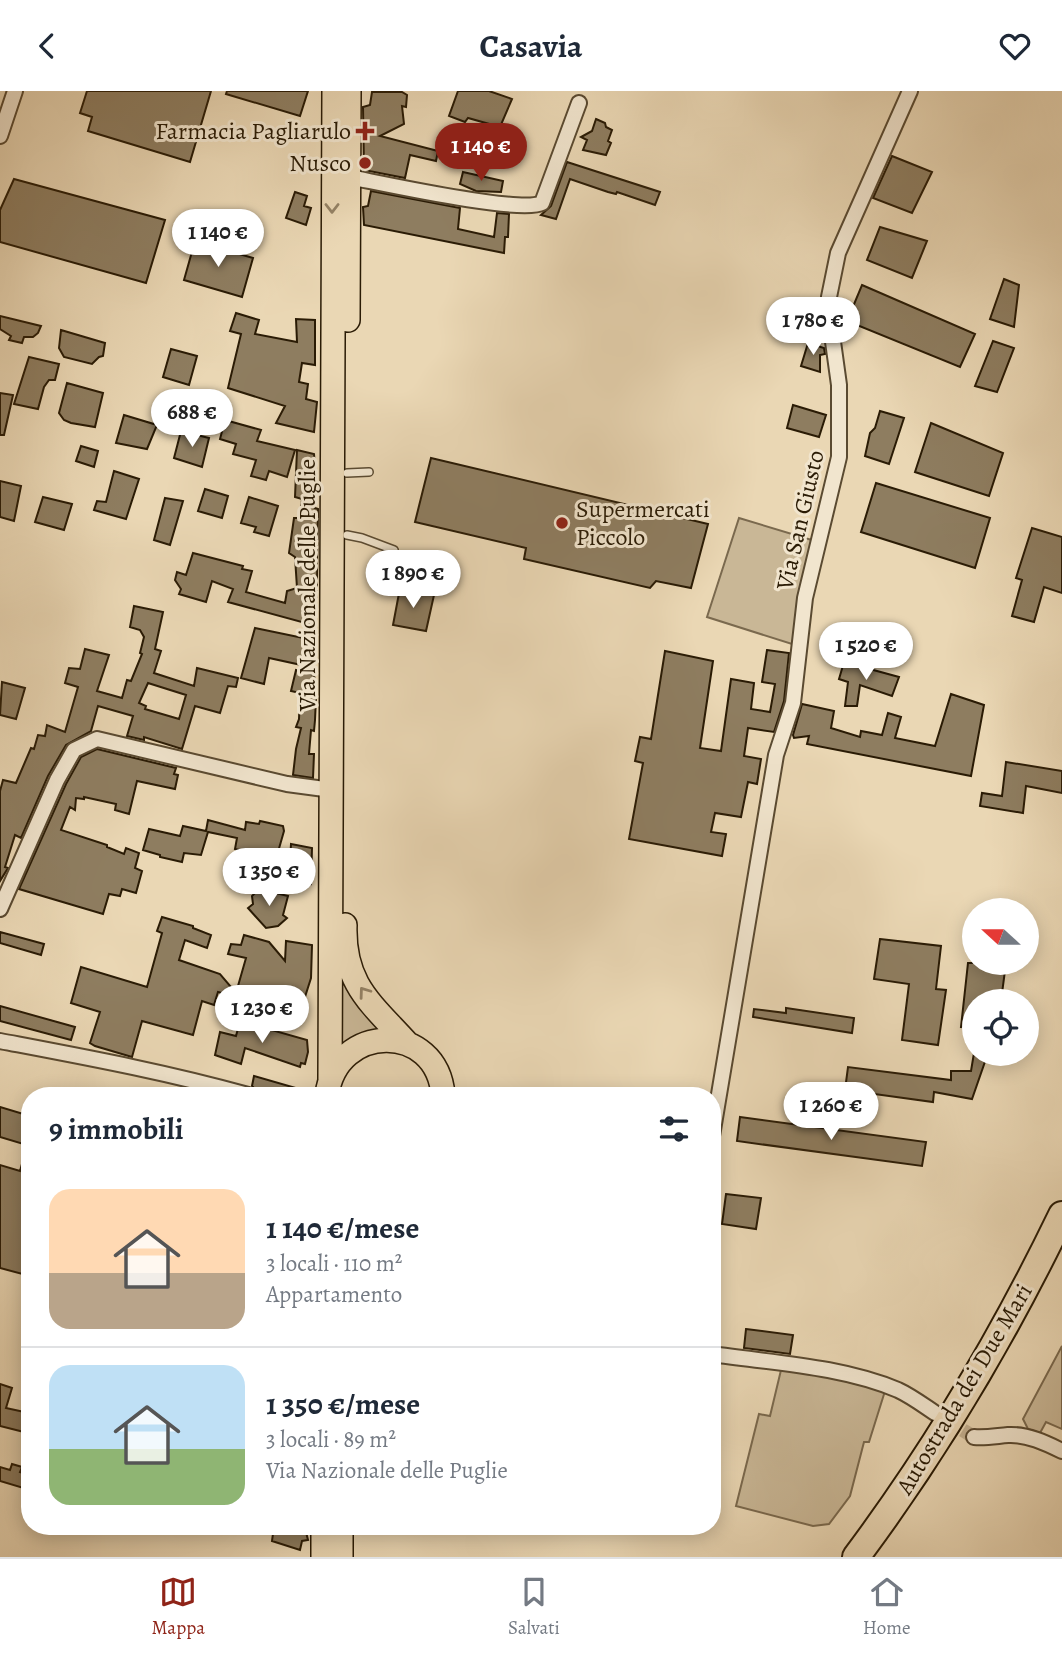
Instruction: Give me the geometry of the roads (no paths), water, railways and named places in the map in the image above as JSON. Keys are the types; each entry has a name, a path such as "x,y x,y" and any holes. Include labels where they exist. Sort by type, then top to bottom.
{"highway":[{"name":"Autostrada dei Due Mari","path":"856,1557 898,1499 972,1385 1028,1284 1062,1215"},
{"name":"Autostrada dei Due Mari","path":"878,1557 986,1394 1062,1255"}],"main road":[{"name":"Via Nazionale delle Puglie","path":"328,1087 334,403 331,209 334,91"},
{"name":"Via Nazionale delle Puglie","path":"349,91 358,472 347,535 345,944 350,971 363,993 408,1044"},
{"name":"Via Nazionale delle Puglie","path":"328,1087 340,1062 354,1049 371,1041 390,1039 408,1044 423,1053 435,1067 442,1087"},
{"path":"323,1535 323,1557"},
{"path":"341,1535 341,1557"}],"street":[{"path":"0,136 15,91"},
{"name":"Via San Giusto","path":"720,1087 776,755 793,703 805,598 839,457 839,385 830,320 831,279 838,253 910,91"},
{"path":"349,177 509,206 536,206 542,203 579,103"},
{"path":"0,909 57,780 74,750 97,739 287,784 332,790"},
{"path":"0,1041 104,1060 218,1087"},
{"path":"721,1355 824,1370 874,1383 906,1394 935,1413"},
{"path":"974,1437 1026,1436 1062,1451"}],"lane":[{"path":"347,535 394,550"}],"tunnel":[{"path":"945,1419 974,1437"}],"place":[{"name":"Farmacia Pagliarulo","path":"365,131"},
{"name":"Nusco","path":"365,163"},
{"name":"Supermercati Piccolo","path":"562,523"}]}
